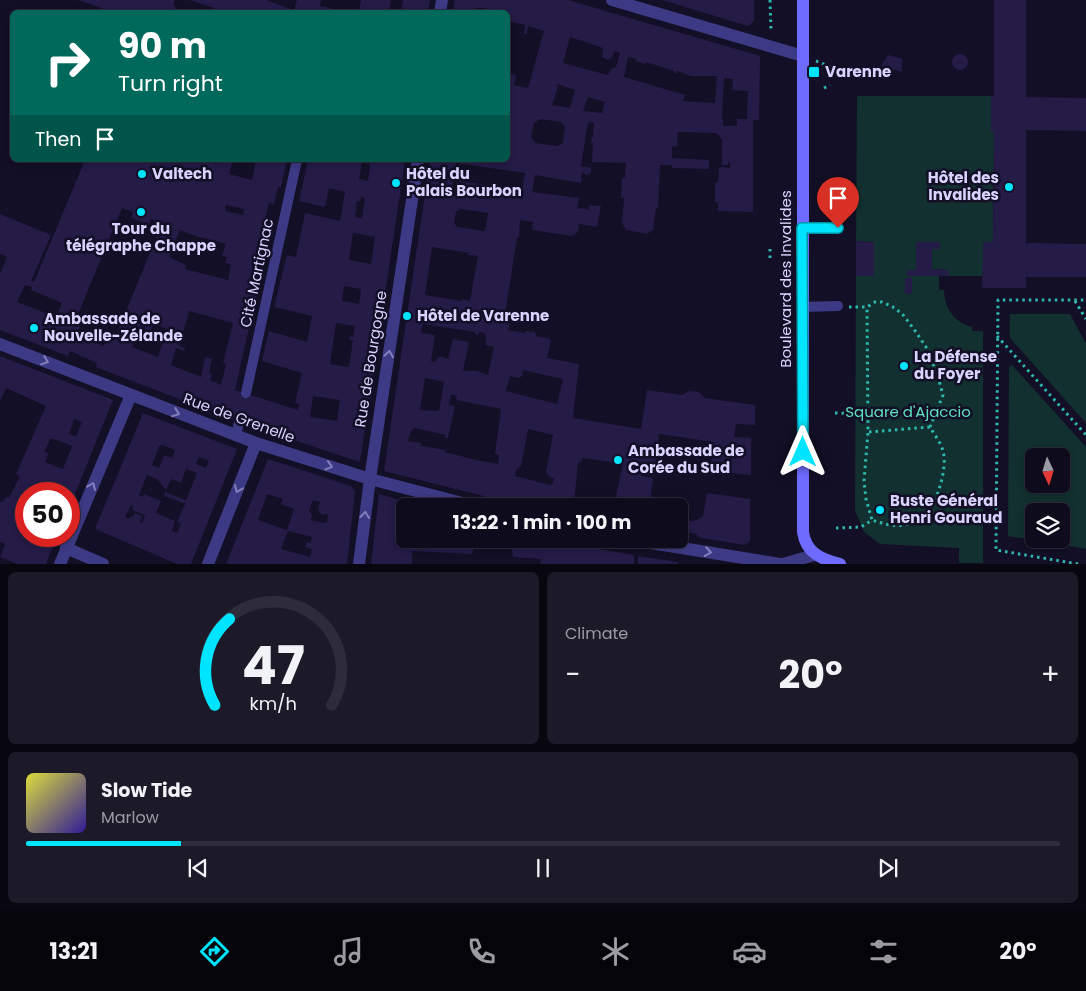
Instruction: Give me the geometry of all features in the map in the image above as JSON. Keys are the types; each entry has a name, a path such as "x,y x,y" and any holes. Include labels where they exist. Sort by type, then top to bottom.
{"main road":[{"name":"Boulevard des Invalides","path":"803,0 803,532 811,559"},
{"path":"811,559 840,564"}],"street":[{"path":"612,0 802,56"},
{"name":"Rue de Bourgogne","path":"360,564 370,479 418,162"},
{"name":"Rue de Grenelle","path":"0,344 256,444 370,479 443,498"},
{"path":"60,564 131,395"},
{"path":"208,564 256,444"},
{"path":"66,548 103,564"},
{"path":"682,548 781,564 811,559"}],"lane":[{"name":"Cité Martignac","path":"246,393 298,162"},
{"path":"802,228 838,228"},
{"path":"802,307 838,306"},
{"path":"236,436 239,422"}],"path":[{"path":"824,88 830,85"},
{"path":"770,246 770,258"},
{"path":"1078,564 996,550 996,336 998,300 1086,300"},
{"path":"1075,300 1086,320"},
{"path":"838,306 867,306 875,302 882,302 904,316 926,347 937,373 943,395 930,427"},
{"path":"867,306 868,432 864,482 866,499 872,520"},
{"path":"996,336 1086,435"},
{"path":"836,413 868,414"},
{"path":"868,432 930,427"},
{"path":"836,528 861,527 872,520 892,526 907,524 916,521 926,514 934,504 943,474 943,451 930,427"}],"green space":[{"name":"Square d'Ajaccio","path":"857,96 991,96 991,132 994,132 993,242 983,242 983,276 949,276 949,270 932,269 932,249 940,249 940,242 917,242 916,270 908,270 907,276 939,276 939,290 944,290 946,303 955,318 972,327 972,331 983,331 983,563 959,563 959,548 880,544 864,532 855,510 856,276 874,275 874,242 856,241"},
{"path":"1010,314 1070,314 1086,344 1086,423 1010,338"},
{"path":"1012,365 1086,447 1086,549 1070,546 1070,503 1025,503 1025,539 1008,536 1009,367"}],"building":[{"path":"79,0 174,0 174,6 176,7 174,10 106,10"},
{"path":"190,0 266,0 294,10 214,10 214,8"},
{"path":"297,0 321,0 320,6 339,10 294,10"},
{"path":"361,0 391,0 389,10 359,10"},
{"path":"403,0 430,0 428,10 401,10"},
{"path":"455,0 568,0 760,56 759,120 753,120 753,212 718,211 718,202 715,202 715,183 718,182 719,167 730,168 730,162 728,165 722,165 722,139 716,133 678,132 677,147 672,146 672,158 709,160 709,169 672,168 672,165 660,165 658,208 656,208 653,230 647,234 626,230 622,223 624,198 621,198 622,178 625,178 626,163 592,162 593,143 591,143 594,123 588,122 581,166 591,168 591,173 586,175 582,172 581,183 535,175 532,192 579,198 577,209 589,210 589,205 601,206 597,227 579,224 578,232 572,236 532,230 533,222 520,220 519,238 517,238 504,320 510,321 508,330 524,333 526,331 535,332 536,336 551,339 547,358 579,364 573,418 641,429 647,390 682,395 689,391 699,392 705,398 755,405 755,425 736,424 734,437 751,438 751,475 710,471 714,442 659,434 655,463 643,462 641,476 653,478 651,498 616,498 623,464 582,458 581,463 578,462 574,498 491,498 384,471 430,162 510,162 510,74 516,75 514,85 528,88 544,31 528,26 527,34 524,34 525,25 510,21 510,10 476,8 476,10 453,10","holes":["570,37 603,48 602,57 608,60 612,58 614,51 620,53 616,67 611,69 608,75 563,63","628,57 645,64 646,62 674,71 674,73 677,71 691,76 717,76 715,103 683,101 685,95 624,77","724,78 733,79 732,90 748,91 747,119 737,119 737,126 723,126","557,84 575,90 570,108 552,105 558,87","588,97 605,102 602,113 583,111","540,119 561,122 565,127 563,143 557,146 535,143 531,137 534,123","456,163 525,173 522,190 459,181 456,196 451,195","460,209 488,213 485,231 457,227 454,223 456,212","432,247 478,256 470,301 425,295","423,324 475,332 475,334 479,335 479,332 484,333 486,337 485,345 494,347 488,375 477,371 463,371 469,342 453,339 448,359 440,356 434,362 431,361 435,335 421,333","523,370 563,379 557,404 506,391 510,376 519,378 522,376","425,378 444,382 439,411 420,410","451,394 457,396 456,400 501,409 495,454 499,455 498,464 445,452 446,450 421,446 421,443 408,441 414,428 446,435 445,438 448,438 455,406 449,405","528,429 553,435 546,472 549,477 554,478 553,483 550,485 515,476 516,470 521,466"]},
{"path":"662,0 754,0 754,21 748,26"},
{"name":"Hôtel des Invalides","path":"994,0 1026,0 1026,97 1086,98 1086,131 1026,130 1026,243 1086,244 1086,277 1026,277 1026,288 982,288 983,242 993,242 994,132 991,132 991,96 994,96"},
{"path":"960,54 966,56 968,62 966,68 960,70 954,68 952,62 954,56"},
{"path":"888,55 902,59 902,72 881,66"},
{"path":"84,162 212,162 216,164 216,162 232,162 229,174 252,180 256,162 287,162 281,187 278,187 274,204 269,203 254,269 260,270 256,287 258,288 235,390 298,410 299,404 295,403 302,373 262,361 269,331 307,342 312,316 274,307 285,262 287,255 296,257 305,213 340,221 345,192 329,188 325,207 299,201 308,162 405,162 360,462 228,418 96,367 97,363 70,351 68,356 0,330 0,274 7,257 0,254 0,214 51,235 31,281 34,282","holes":["362,163 370,164 368,181 359,179","361,197 365,198 362,218 355,217 357,201 360,201","226,205 244,209 243,215 225,211","122,208 133,212 131,218 149,225 151,219 162,224 114,340 108,337 104,346 77,335 80,327 74,324","180,230 226,244 222,256 227,257 225,263 231,264 228,280 185,269 186,265 169,257","353,233 375,237 371,264 349,260","25,285 32,287 31,290 62,303 56,317 17,302","344,286 361,289 359,304 342,301","189,311 233,323 223,363 226,364 221,385 210,380 212,374 209,373 212,359 205,357 201,377 171,365 176,348 184,351 185,348 179,346","336,323 355,326 353,337 350,336 349,340 353,340 349,367 330,364","154,324 167,329 158,357 132,347 140,326 145,328 141,338 154,343 158,335 151,330","313,396 340,400 337,421 310,417"]},
{"path":"856,241 874,242 874,276 856,276"},
{"path":"916,242 940,242 940,249 932,249 932,269 949,270 949,276 907,276 907,270 916,270"},
{"path":"905,278 912,278 912,294 905,294"},
{"path":"0,356 113,400 80,482 17,482 20,476 16,474 46,406 6,388 0,402","holes":["74,419 82,422 76,436 69,434","51,438 72,446 63,469 45,462 48,455 47,452 44,452"]},
{"path":"143,413 237,449 191,564 177,564 95,529","holes":["163,445 175,450 172,458 164,455 159,468 152,465 159,446","199,457 209,461 206,468 196,464","186,469 197,473 186,500 165,492 164,496 183,503 186,502 177,522 181,523 177,533 172,531 175,521 156,513 161,501 144,494 143,497 139,495 147,475 157,479 166,490 171,479 181,483","131,505 133,506 132,510 145,515 142,523 140,523 142,516 135,513 130,519 125,517"]},
{"path":"268,459 351,486 355,492 347,564 226,564","holes":["267,494 283,499 281,504 294,509 287,530 258,520","313,500 320,502 319,513 323,515 328,514 327,522 311,520 312,514 309,511","288,531 312,537 310,543 307,542 305,547 312,549 310,557 281,549"]},
{"path":"15,486 15,547 53,547 46,564 17,564 0,557 5,544 0,542 0,503 6,497 9,498"},
{"path":"707,493 750,499 750,541 745,545 701,538 697,534 688,532 688,520 699,519 703,516"},
{"path":"379,494 396,499 396,548 474,548 472,554 412,551 412,564 371,564"},
{"path":"593,548 634,555 634,564 540,564 541,559 513,557 512,549"},
{"path":"638,556 678,562 678,564 638,564"}],"place":[{"name":"Varenne","path":"814,72"},
{"name":"Valtech","path":"142,174"},
{"name":"Hôtel du Palais Bourbon","path":"396,183"},
{"name":"Hôtel des Invalides","path":"1009,187"},
{"name":"Tour du télégraphe Chappe","path":"141,212"},
{"name":"Hôtel de Varenne","path":"407,316"},
{"name":"Ambassade de Nouvelle-Zélande","path":"34,328"},
{"name":"La Défense du Foyer","path":"904,366"},
{"name":"Ambassade de Corée du Sud","path":"618,460"},
{"name":"Buste Général Henri Gouraud","path":"880,510"}],"route":[{"path":"803,452 802,228 838,228"}]}
